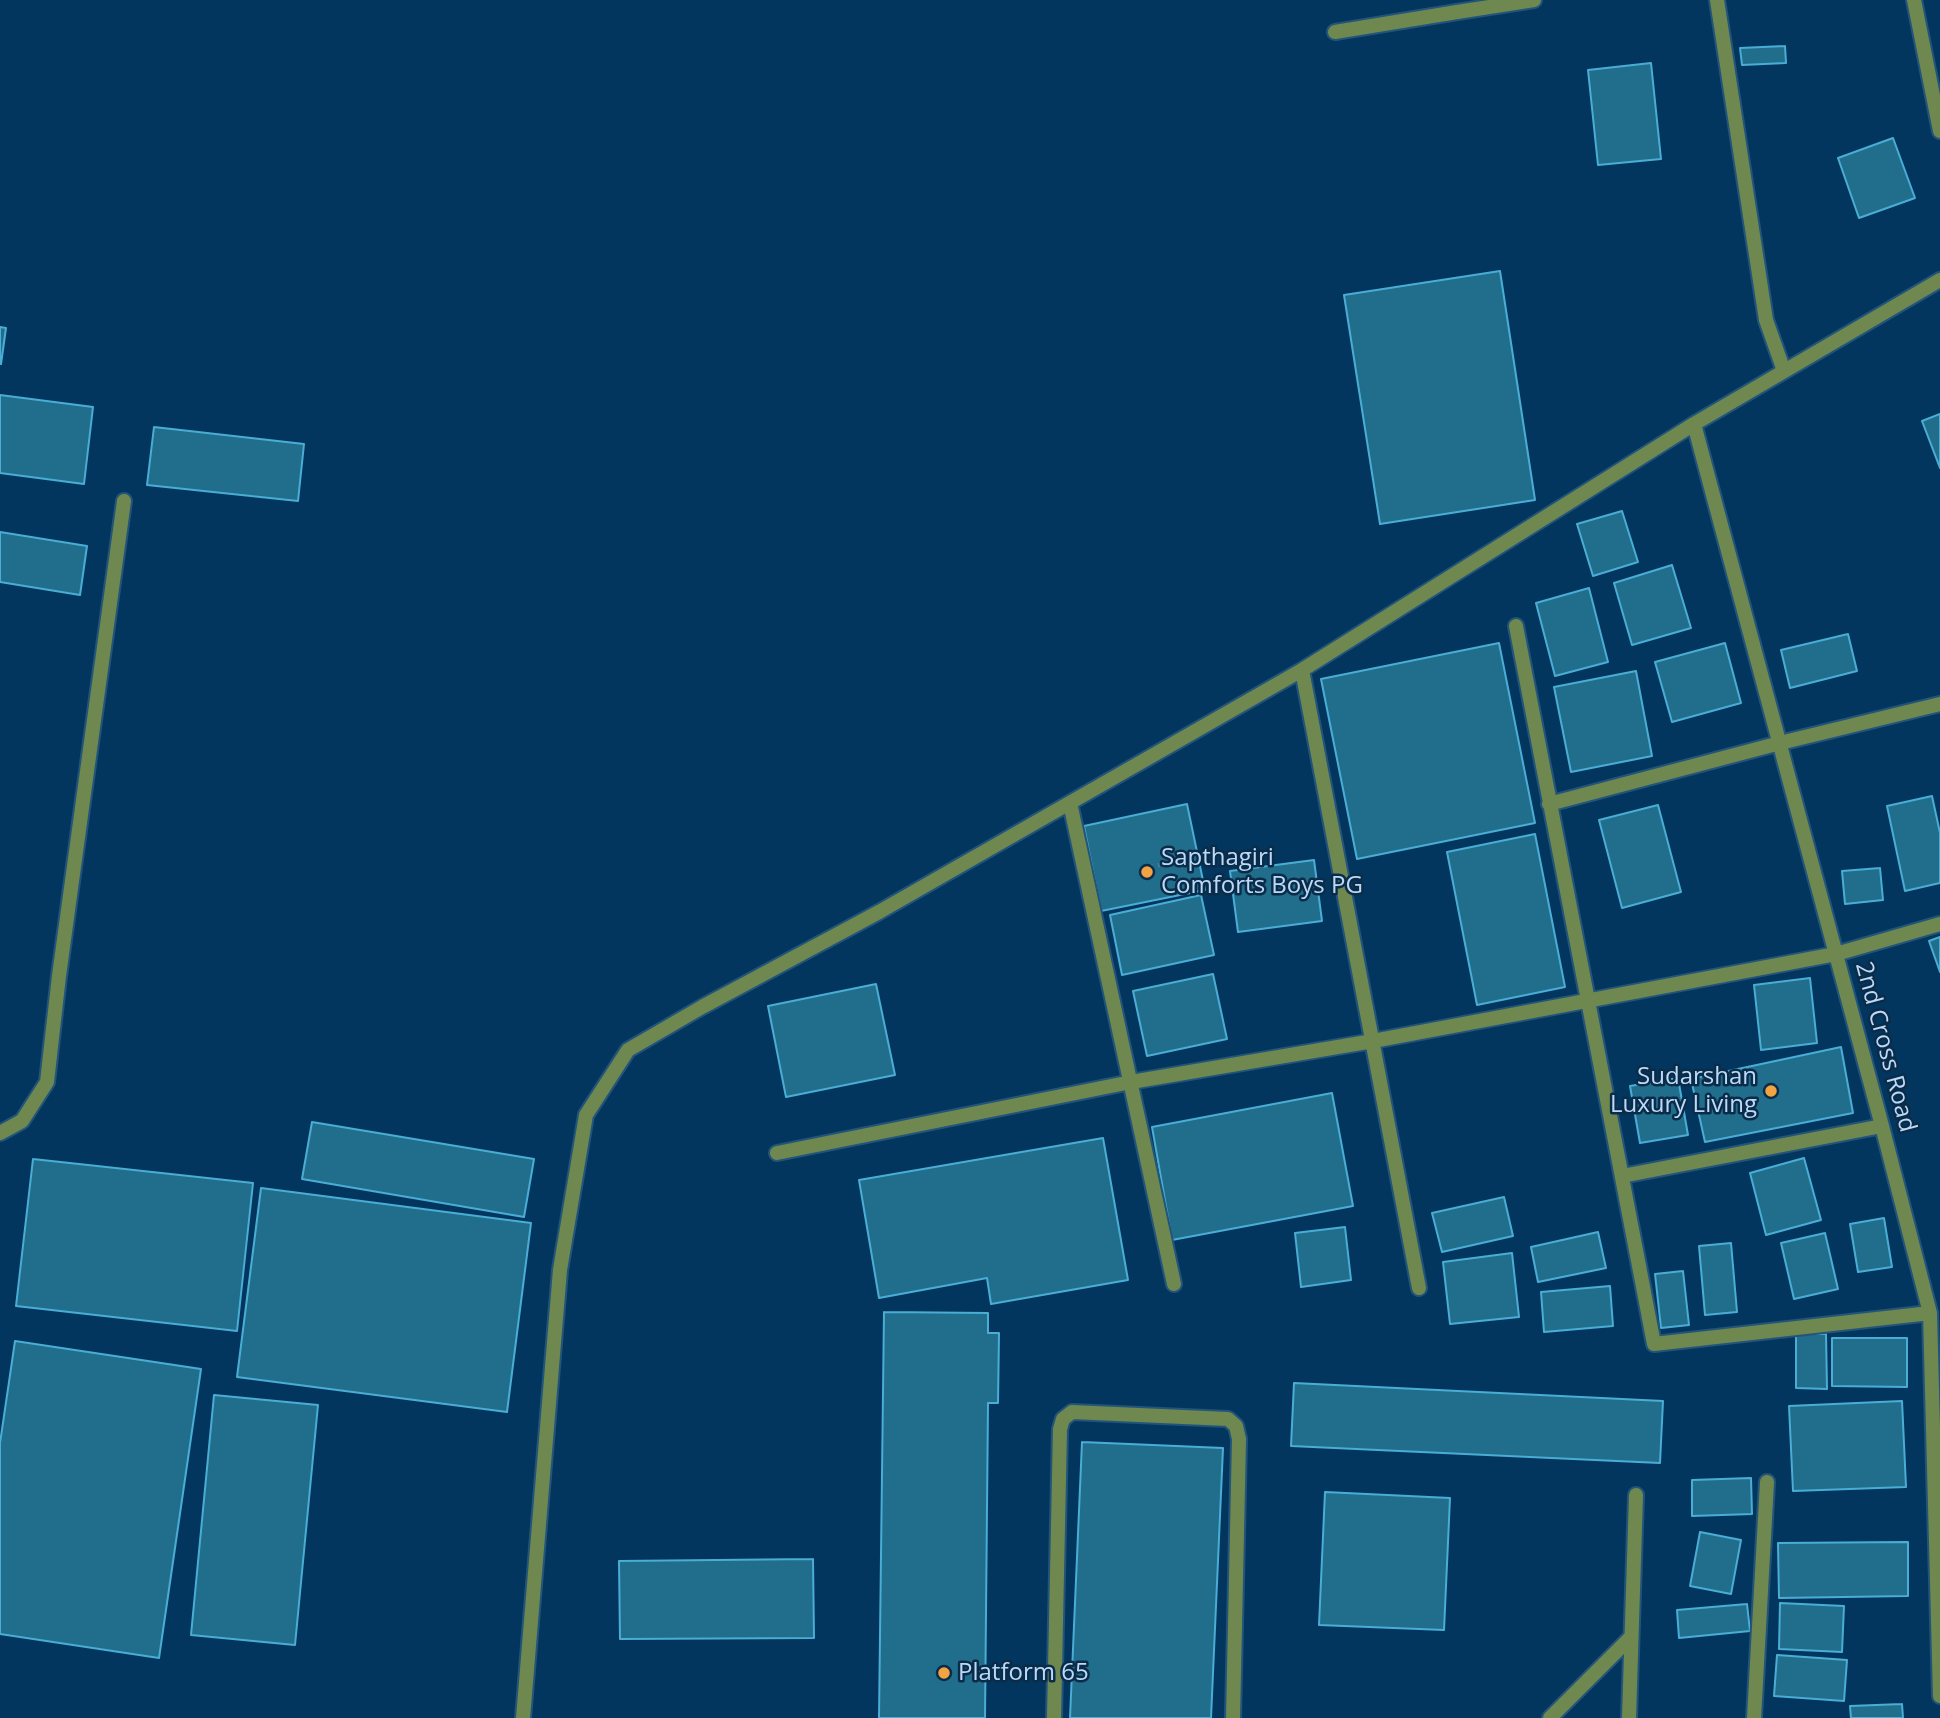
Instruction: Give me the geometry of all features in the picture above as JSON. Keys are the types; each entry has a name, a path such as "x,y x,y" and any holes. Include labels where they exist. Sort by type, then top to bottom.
{"street":[{"path":"1335,32 1534,0"},
{"path":"1717,0 1766,320 1784,371"},
{"path":"1914,0 1940,131"},
{"path":"523,1718 560,1270 586,1115 628,1050 879,912 1302,670 1694,424 1940,280"},
{"name":"2nd Cross Road","path":"1694,424 1930,1313 1940,1696"},
{"path":"0,1133 22,1121 47,1082 124,501"},
{"path":"1516,626 1654,1344 1930,1313"},
{"path":"1302,670 1419,1287"},
{"path":"1549,804 1940,704"},
{"path":"1070,803 1174,1284"},
{"path":"777,1153 1131,1082 1373,1041 1836,954 1940,924"},
{"path":"1622,1176 1882,1126"},
{"path":"1054,1718 1060,1429 1063,1419 1072,1412 1228,1419 1236,1426 1239,1439 1233,1718"},
{"path":"1754,1718 1767,1482"},
{"path":"1629,1718 1636,1495"},
{"path":"1550,1718 1631,1637"}],"path":[{"path":"1144,868 1175,862"}],"building":[{"path":"1785,46 1786,63 1742,65 1740,48"},
{"path":"1651,63 1661,159 1598,165 1588,70"},
{"path":"1893,138 1915,198 1859,218 1838,158"},
{"path":"1500,271 1535,500 1380,524 1344,295"},
{"path":"0,327 6,328 1,364 0,364"},
{"path":"0,395 93,407 84,484 0,473"},
{"path":"1940,414 1940,468 1922,421"},
{"path":"154,427 304,444 298,501 147,485"},
{"path":"1622,511 1638,562 1593,576 1577,524"},
{"path":"0,532 87,546 80,595 0,582"},
{"path":"1672,565 1691,628 1632,645 1614,583"},
{"path":"1589,588 1608,662 1555,676 1536,603"},
{"path":"1848,634 1857,671 1790,688 1781,650"},
{"path":"1499,643 1535,823 1357,859 1321,679"},
{"path":"1725,643 1741,703 1672,722 1655,662"},
{"path":"1636,671 1652,756 1571,772 1554,687"},
{"path":"1932,796 1940,833 1940,883 1905,891 1887,806"},
{"name":"Sapthagiri Comforts Boys PG","path":"1187,804 1205,890 1101,911 1084,826"},
{"path":"1658,805 1681,892 1622,908 1599,820"},
{"path":"1535,834 1565,987 1477,1005 1447,852"},
{"path":"1314,860 1322,921 1238,932 1230,871"},
{"path":"1880,868 1883,900 1845,904 1842,871"},
{"path":"1201,895 1214,955 1122,975 1110,915"},
{"path":"1940,937 1940,972 1929,941"},
{"path":"1213,974 1227,1039 1147,1056 1133,991"},
{"path":"1810,978 1817,1043 1761,1050 1754,985"},
{"path":"876,984 895,1075 786,1097 768,1006"},
{"path":"1841,1047 1853,1113 1705,1142 1691,1079"},
{"path":"1678,1078 1688,1135 1640,1143 1630,1086"},
{"path":"1332,1093 1353,1206 1172,1240 1152,1127"},
{"path":"312,1122 534,1159 524,1217 302,1179"},
{"path":"1103,1138 1128,1280 991,1304 987,1278 879,1298 859,1180"},
{"path":"1804,1158 1821,1220 1766,1235 1750,1173"},
{"path":"33,1159 253,1183 237,1331 16,1306"},
{"path":"261,1188 531,1223 507,1412 237,1377"},
{"path":"1504,1197 1513,1236 1442,1252 1432,1213"},
{"path":"1884,1218 1892,1267 1858,1272 1850,1224"},
{"path":"1345,1227 1351,1280 1301,1287 1295,1233"},
{"path":"1598,1232 1606,1268 1538,1282 1531,1247"},
{"path":"1825,1233 1838,1289 1794,1299 1781,1243"},
{"path":"1731,1243 1737,1312 1705,1315 1699,1246"},
{"path":"1512,1253 1519,1317 1450,1324 1443,1262"},
{"path":"1683,1271 1689,1325 1661,1328 1655,1274"},
{"path":"1610,1286 1613,1326 1544,1332 1541,1292"},
{"path":"884,1312 988,1313 988,1333 999,1333 998,1403 988,1403 985,1718 879,1718"},
{"path":"1796,1334 1826,1334 1827,1389 1796,1388"},
{"path":"1832,1338 1907,1338 1907,1387 1832,1386"},
{"path":"15,1341 201,1369 159,1658 0,1634 0,1443"},
{"path":"1294,1383 1663,1401 1660,1463 1291,1446"},
{"path":"214,1395 318,1405 295,1645 191,1635"},
{"path":"1902,1401 1906,1487 1793,1491 1789,1406"},
{"path":"1082,1442 1223,1448 1211,1718 1070,1718"},
{"path":"1751,1478 1752,1514 1692,1516 1692,1480"},
{"path":"1325,1492 1450,1498 1444,1630 1319,1625"},
{"path":"1700,1532 1741,1540 1731,1594 1690,1586"},
{"path":"1908,1542 1908,1596 1779,1598 1778,1543"},
{"path":"813,1559 814,1638 620,1639 619,1561"},
{"path":"1780,1603 1844,1606 1842,1652 1779,1649"},
{"path":"1747,1604 1750,1631 1679,1638 1677,1610"},
{"path":"1777,1655 1847,1660 1844,1701 1774,1696"},
{"path":"1902,1704 1903,1718 1851,1718 1850,1706"}],"place":[{"name":"Sapthagiri Comforts Boys PG","path":"1147,872"},
{"name":"Sudarshan Luxury Living","path":"1771,1091"},
{"name":"Platform 65","path":"944,1673"}]}
